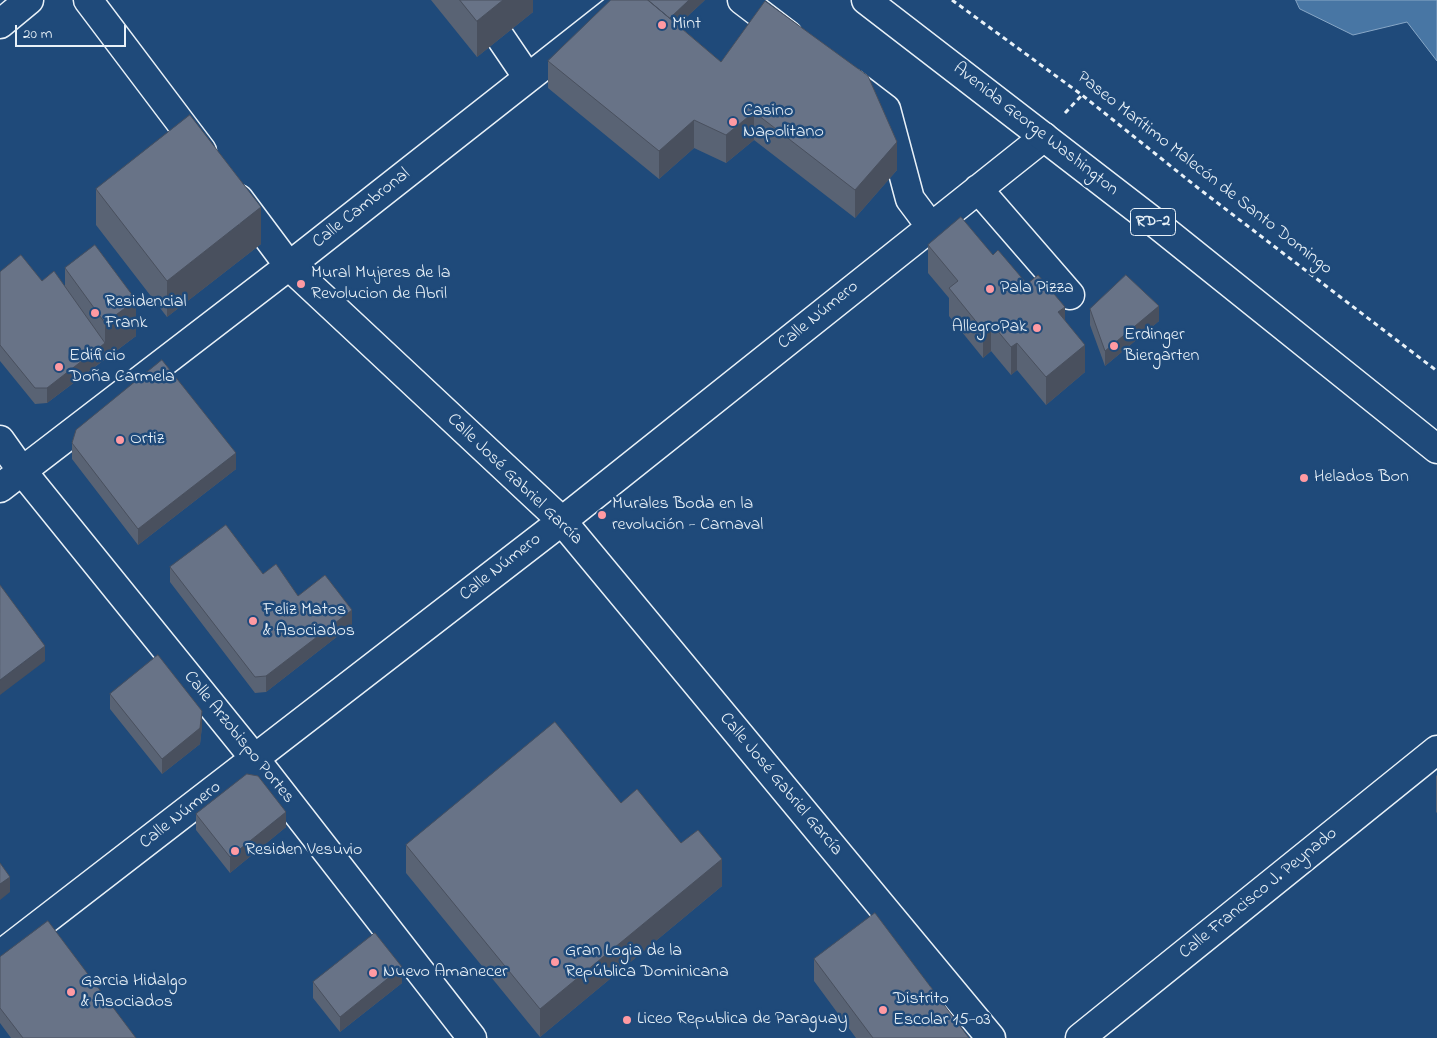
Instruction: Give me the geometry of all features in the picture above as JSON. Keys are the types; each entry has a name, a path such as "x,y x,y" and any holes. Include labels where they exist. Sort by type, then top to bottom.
{"street":[{"path":"0,24 29,0"},
{"name":"Calle José Gabriel García","path":"88,0 289,266 562,521 991,1038"},
{"path":"475,0 528,78"},
{"name":"Calle Cambronal","path":"0,488 289,266 627,0"},
{"path":"742,0 808,50"},
{"name":"Avenida George Washington","path":"866,0 1154,222 1437,449"},
{"path":"832,68 886,110 910,199 931,227"},
{"name":"Calle Número","path":"0,955 562,521 1044,137"},
{"path":"978,189 1070,295"},
{"name":"Calle Arzobispo Portes","path":"0,440 22,471 255,759 472,1038"},
{"name":"Calle Francisco J. Peynado","path":"1080,1038 1437,750"}],"path":[{"name":"Paseo Marítimo Malecón de Santo Domingo","path":"952,0 1082,95 1198,188 1437,371"}],"water":[{"path":"1296,0 1437,0 1437,61 1407,22 1353,35 1300,9"}],"building":[{"path":"460,0 503,0 477,21"},
{"name":"Casino Napolitano","path":"611,0 648,0 721,62 765,1 868,76 897,142 855,190 754,112 726,135 694,120 659,151 548,61"},
{"path":"648,0 689,0 670,18"},
{"path":"190,115 261,207 167,281 96,189"},
{"path":"961,217 993,255 998,250 1027,284 1038,275 1065,307 1058,312 1085,345 1046,377 1017,343 1011,347 991,323 983,330 949,288 958,281 928,245"},
{"path":"95,245 136,300 105,323 65,268"},
{"path":"21,255 42,281 54,271 105,343 47,388 35,388 0,345 0,272"},
{"name":"Erdinger Biergarten","path":"1126,275 1159,306 1105,351 1090,309"},
{"path":"162,360 236,453 138,529 72,443 76,430"},
{"path":"226,525 263,574 276,564 298,596 325,575 352,610 266,676 255,677 170,567"},
{"path":"0,585 45,646 0,680"},
{"path":"158,655 202,711 200,728 162,759 110,694"},
{"name":"Gran Logia de la República Dominicana","path":"555,722 621,803 637,789 681,843 698,830 722,859 540,1009 406,845"},
{"name":"Residen Vesuvio","path":"247,774 258,776 286,812 230,857 196,814"},
{"path":"0,863 10,877 0,884"},
{"name":"Distrito Escolar 15-03","path":"875,913 969,1038 873,1038 814,959"},
{"path":"48,921 136,1038 23,1038 0,1008 0,957"},
{"path":"375,933 402,967 340,1017 313,982"}],"place":[{"name":"Mint","path":"662,25"},
{"name":"Casino Napolitano","path":"733,122"},
{"name":"Mural Mujeres de la Revolucion de Abril","path":"301,284"},
{"name":"Pala Pizza","path":"990,289"},
{"name":"Residencial Frank","path":"95,313"},
{"name":"AllegroPak","path":"1037,328"},
{"name":"Erdinger Biergarten","path":"1114,346"},
{"name":"Edificio Doña Carmela","path":"59,367"},
{"name":"Ortiz","path":"120,440"},
{"name":"Helados Bon","path":"1304,478"},
{"name":"Murales Boda en la revolución - Carnaval","path":"602,515"},
{"name":"Feliz Matos & Asociados","path":"253,621"},
{"name":"Residen Vesuvio","path":"235,851"},
{"name":"Gran Logia de la República Dominicana","path":"555,962"},
{"name":"Nuevo Amanecer","path":"373,973"},
{"name":"Garcia Hidalgo & Asociados","path":"71,992"},
{"name":"Distrito Escolar 15-03","path":"883,1010"},
{"name":"Liceo Republica de Paraguay","path":"627,1020"}]}
